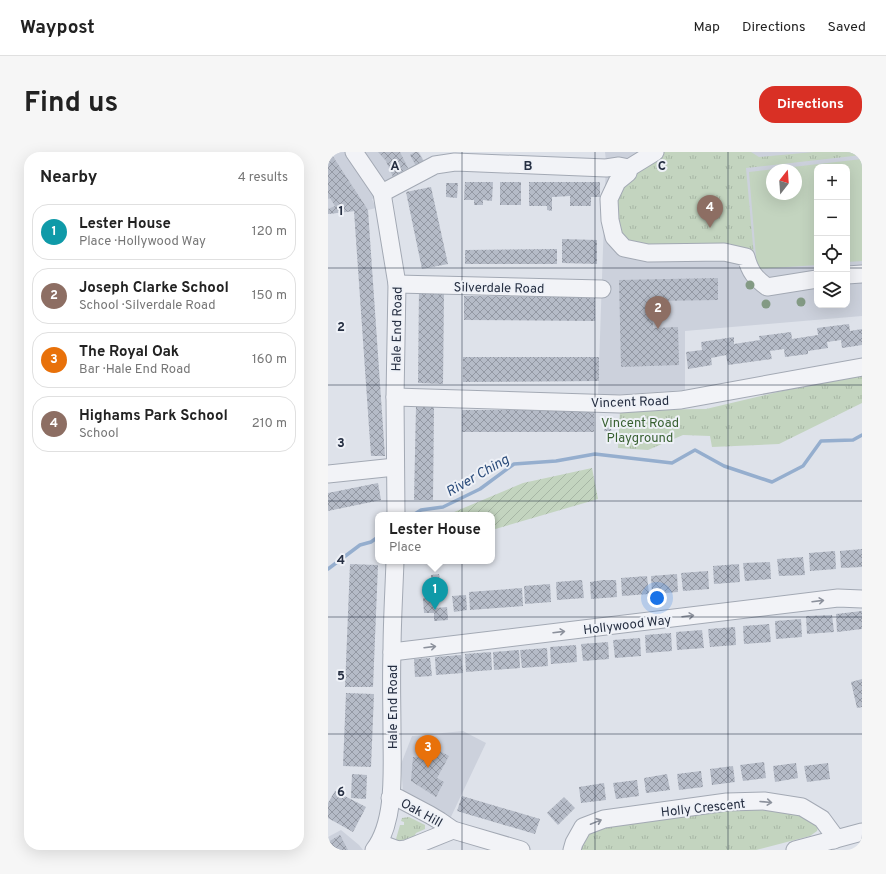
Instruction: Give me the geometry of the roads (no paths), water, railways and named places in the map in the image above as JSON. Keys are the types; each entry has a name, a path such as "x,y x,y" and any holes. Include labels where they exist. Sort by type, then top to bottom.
{"street":[{"name":"Hale End Road","path":"354,152 382,193 397,284 395,397 396,512"},
{"path":"655,152 629,168 628,173 617,182 609,199 610,220 614,237 624,248 648,253 724,252 737,254 746,257 749,267 756,279 767,287 814,279"},
{"path":"382,193 435,165 442,158 456,162 606,168 619,166 629,168"},
{"path":"850,275 862,274"},
{"name":"Silverdale Road","path":"397,284 602,289"},
{"name":"Vincent Road","path":"395,397 620,404 681,400 862,367"},
{"path":"328,474 395,467"},
{"name":"Hale End Road","path":"376,846 387,819 390,798 392,762 394,564"},
{"name":"Hollywood Way","path":"392,652 838,598 862,599"},
{"name":"Oak Hill","path":"390,798 398,798 440,821 453,830 521,850"},
{"name":"Holly Crescent","path":"572,850 574,843 583,827 604,818 727,802 764,801 802,807 822,819 833,834 834,840"},
{"name":"Oak Hill","path":"376,846 406,850 453,830"},
{"path":"795,850 862,832"}],"waterway":[{"name":"River Ching","path":"418,512 421,510 443,507 480,489 514,464 556,461 595,454 672,463 695,450 724,466 772,482 803,466 821,441 853,440 862,435"},
{"name":"River Ching","path":"328,569 360,545 371,542 375,539"}],"place":[{"name":"Highams Park School","path":"710,228"},
{"name":"Joseph Clarke School","path":"658,329"},
{"name":"Lester House","path":"435,610"},
{"name":"The Royal Oak","path":"428,768"}],"park label":[{"name":"Vincent Road Playground","path":"640,430"}]}
